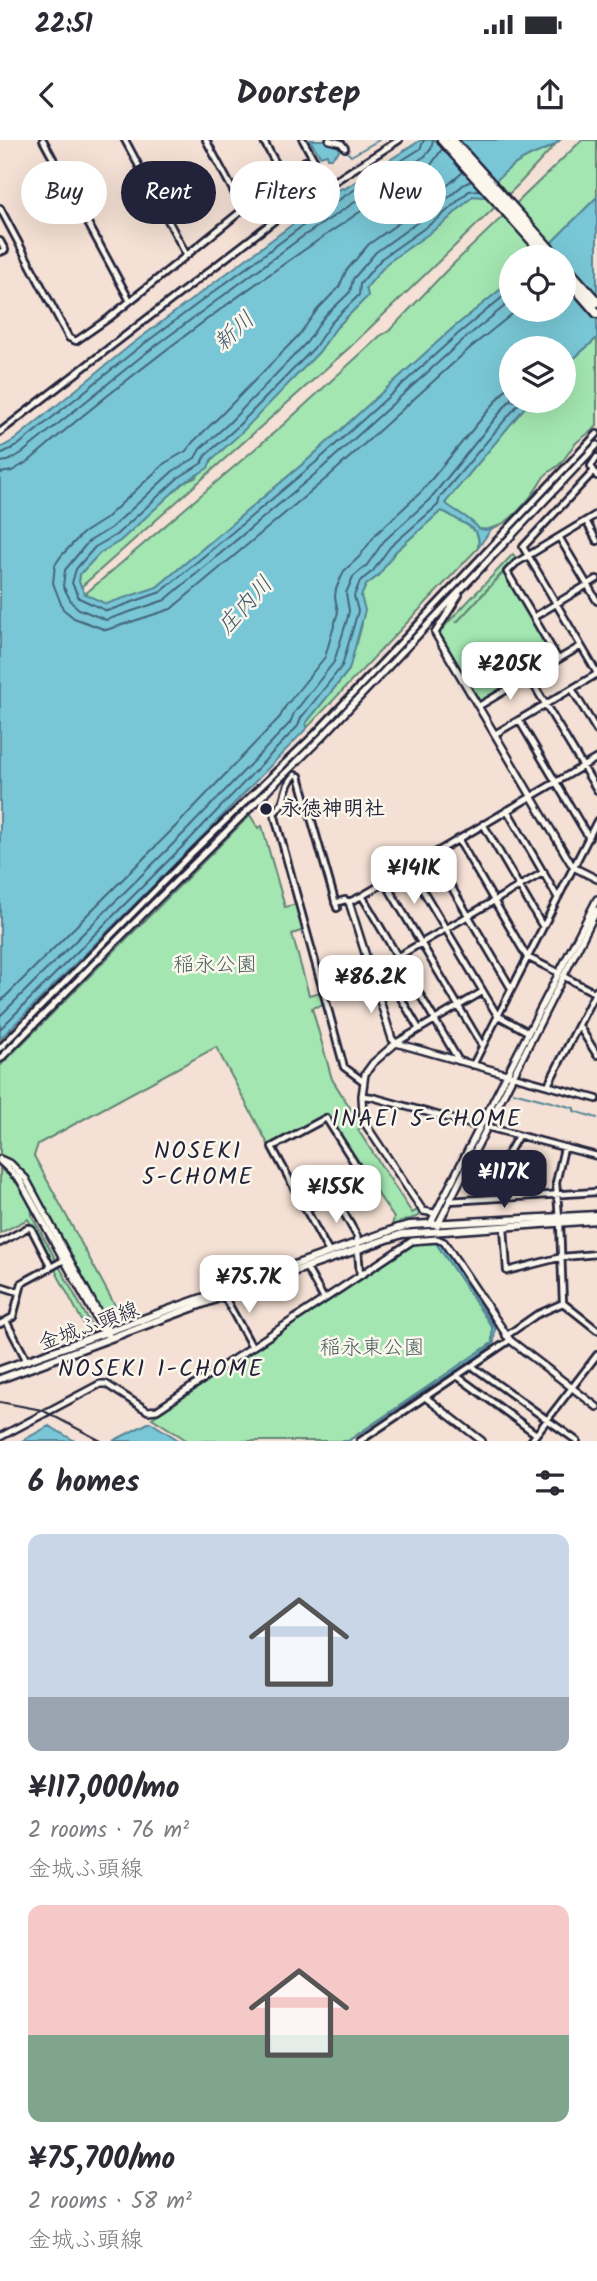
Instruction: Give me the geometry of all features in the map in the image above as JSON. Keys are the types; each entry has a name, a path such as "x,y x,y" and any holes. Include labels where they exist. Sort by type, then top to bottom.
{"highway":[{"path":"442,140 536,245"},
{"path":"452,140 545,245"},
{"path":"576,278 597,302"},
{"path":"576,289 597,313"}],"main road":[{"name":"金城ふ頭線","path":"434,1227 597,1218"},
{"name":"金城ふ頭線","path":"0,1370 306,1267 398,1228 504,1226 559,1220"},
{"name":"金城ふ頭線","path":"0,1379 107,1334 329,1252 359,1246"}],"street":[{"path":"43,140 130,301"},
{"path":"125,140 186,254"},
{"path":"206,140 230,185"},
{"path":"263,140 275,161"},
{"path":"303,140 315,161"},
{"path":"330,140 344,144"},
{"path":"340,177 399,140"},
{"path":"0,208 72,341 80,340 230,219"},
{"path":"0,432 270,224"},
{"path":"0,241 5,250 0,252"},
{"path":"0,1048 190,855 315,734 597,434"},
{"path":"0,1059 323,736 597,445"},
{"path":"495,734 597,673 524,545 595,473 591,466 597,457"},
{"path":"558,659 508,572 527,554 597,514"},
{"path":"586,521 597,541"},
{"path":"559,537 597,601"},
{"path":"534,617 597,579"},
{"path":"460,592 458,600 435,633 575,868 597,879"},
{"path":"479,706 581,646"},
{"path":"529,677 597,790"},
{"path":"572,689 597,731"},
{"path":"519,720 589,838"},
{"path":"363,1081 344,1067 274,813 283,802 285,787 297,775 336,906 345,900 349,902 362,896 597,758"},
{"path":"507,810 559,898"},
{"path":"473,1065 597,821"},
{"path":"483,824 544,927"},
{"path":"458,839 527,957 596,993 548,1085"},
{"path":"432,854 511,989"},
{"path":"409,867 497,1015 528,1032"},
{"path":"371,972 544,872"},
{"path":"385,882 482,1045"},
{"path":"362,896 460,1062"},
{"path":"434,1227 597,900"},
{"path":"349,902 392,1039 396,1044 597,1099"},
{"path":"510,1075 528,1032 597,910"},
{"path":"382,966 419,1029"},
{"path":"435,1213 423,1211 364,1122 363,1081 368,1068 396,1044 482,992"},
{"path":"579,1025 597,1055"},
{"path":"589,1096 597,1091"},
{"path":"362,1096 597,1156"},
{"path":"306,1209 364,1178 326,1118 272,1147 329,1252"},
{"path":"434,1227 435,1213 484,1127"},
{"path":"467,1165 497,1173 518,1136"},
{"path":"563,1303 556,1183 564,1148"},
{"path":"0,1160 20,1180 107,1334"},
{"path":"0,1160 11,1164 26,1179 107,1334"},
{"path":"449,1201 597,1192"},
{"path":"333,1194 359,1246 360,1275"},
{"path":"504,1226 507,1271 562,1257 597,1254"},
{"path":"0,1242 31,1228 51,1267"},
{"path":"0,1437 100,1384 106,1384 148,1411 154,1411 412,1241 440,1239 508,1338 597,1406"},
{"path":"0,1324 13,1317 22,1283 64,1260"},
{"path":"306,1267 324,1299"},
{"path":"0,1286 19,1292"},
{"path":"224,1296 252,1347"},
{"path":"563,1303 597,1330"},
{"path":"360,1441 472,1366 536,1315 563,1303"},
{"path":"6,1321 27,1361"},
{"path":"457,1376 534,1438 597,1355"},
{"path":"472,1366 577,1441"},
{"path":"425,1397 482,1441"}],"green space":[{"path":"582,140 597,140 597,197 549,245 499,245 499,291 453,328 311,457 118,620 85,594 283,425 380,336 389,331 445,272"},
{"path":"555,145 518,185 349,348 81,587 80,574 100,553 120,541 183,483 195,478 319,352 336,328 368,296 366,288 387,263 442,224 446,224 446,220 473,196 484,197 507,171"},
{"path":"597,338 597,426 576,443 560,464 545,476 517,512 498,526 479,529 444,504 520,413 576,413 576,356"},
{"path":"441,511 473,529 478,538 478,548 307,728 306,723 349,670 362,624 361,596 366,585 378,576 395,552"},
{"path":"513,554 516,558 456,623 504,572 554,658 480,702 439,632"},
{"name":"稲永公園","path":"250,815 258,828 262,826 285,907 297,904 304,930 292,934 309,995 321,992 325,1004 312,1008 332,1079 354,1114 359,1114 363,1126 358,1130 412,1213 418,1210 419,1216 392,1225 394,1218 326,1116 269,1146 216,1047 38,1144 34,1156 118,1311 105,1318 32,1182 12,1163 0,1157 0,1066"},
{"path":"0,1169 17,1183 26,1195 32,1216 90,1323 88,1332 28,1219 0,1233"},
{"name":"稲永東公園","path":"436,1243 494,1330 492,1343 348,1441 188,1441 152,1418 415,1244"}],"water":[{"path":"310,140 325,140 337,144 340,150 332,158 328,158 327,154 320,156"},
{"path":"421,140 560,140 550,148 509,168 484,197 473,196 446,221 446,161 388,161"},
{"path":"354,183 354,224 443,224 387,263 366,288 368,296 336,328 319,352 240,434 211,460 208,468 183,483 120,541 100,553 80,574 79,582 85,594 106,604 157,587 311,457 453,328 499,291 499,322 576,322 576,245 549,245 597,197 597,338 576,356 576,336 499,336 499,413 520,413 445,503 479,529 492,528 478,548 478,538 473,529 441,511 395,552 378,576 366,585 361,596 365,610 349,670 306,723 307,728 0,1039 0,448 13,441 132,344 293,224 340,224 340,189"},
{"path":"436,1243 440,1243 495,1328 494,1343 348,1441 492,1343 492,1327"},
{"path":"150,1422 180,1441 113,1441"},
{"path":"49,1426 75,1441 22,1441"}],"waterway":[{"path":"345,150 351,156 379,140"},
{"path":"533,558 542,574"},
{"path":"590,586 597,582"},
{"path":"571,622 560,604 586,588"},
{"path":"513,1092 574,1108 574,1111 597,1118"}],"railway":[{"path":"0,1402 42,1410 101,1441"}],"place":[{"name":"永徳神明社","path":"266,809"}],"district":[{"name":"INAEI 5-CHOME","path":"427,1120"},
{"name":"NOSEKI 5-CHOME","path":"198,1165"},
{"name":"NOSEKI 1-CHOME","path":"161,1370"}],"water label":[{"name":"新川","path":"235,332"},
{"name":"庄内川","path":"246,606"}]}
